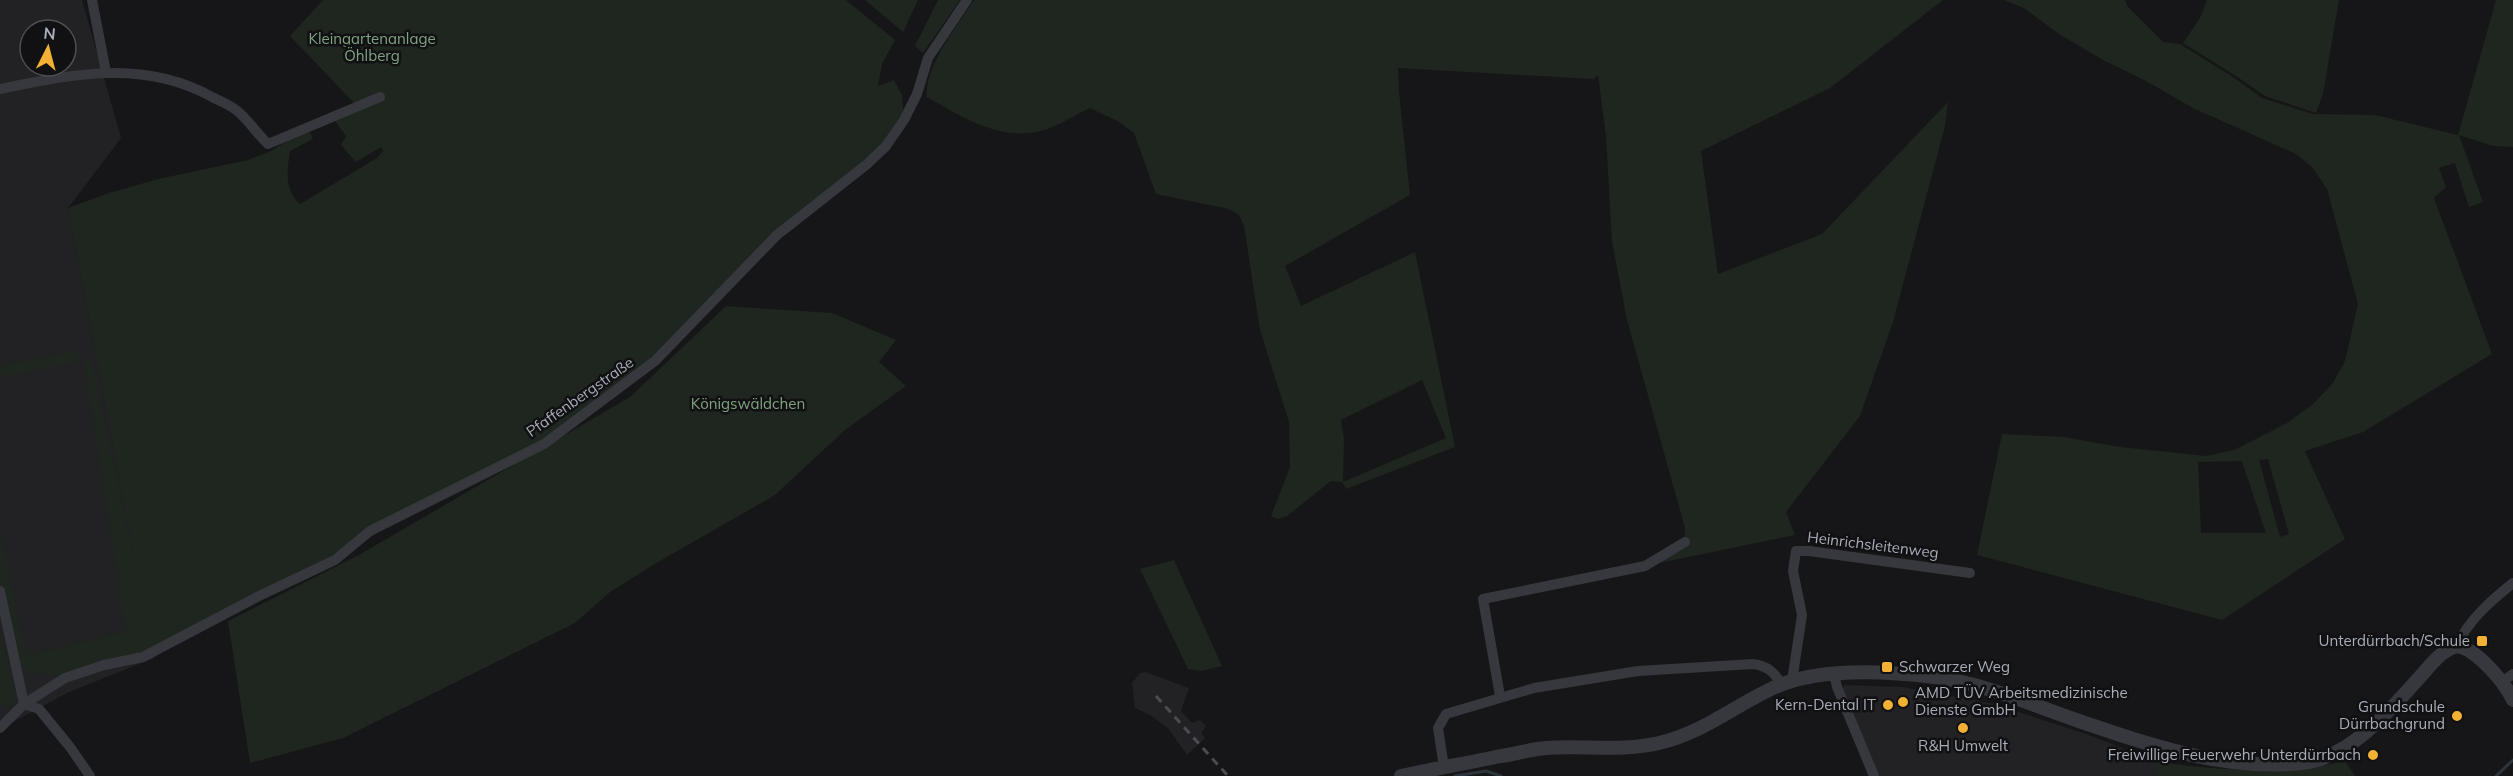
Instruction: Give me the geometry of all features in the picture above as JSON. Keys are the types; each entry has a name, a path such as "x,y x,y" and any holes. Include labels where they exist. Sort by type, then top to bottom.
{"street":[{"path":"92,0 106,72"},
{"name":"Pfaffenbergstraße","path":"0,728 24,704 65,678 143,657 259,596 335,560 370,531 543,444 647,368 777,235 866,165 886,146 908,111 928,58 967,0"},
{"path":"0,89 60,76 106,72 164,77 193,86 237,110 268,144 380,97"},
{"path":"1500,696 1483,599 1645,566 1684,542"},
{"name":"Heinrichsleitenweg","path":"1787,683 1802,615 1793,571 1796,551 1970,573"},
{"path":"2457,646 2460,638 2490,602 2513,582"},
{"path":"0,591 24,704 39,709 90,776"},
{"path":"1401,776 1545,748 1658,744 1704,727 1787,683 1834,674 1936,677 2003,694 2095,727 2208,758 2243,763 2301,763 2316,760 2334,752 2367,730 2389,711 2443,653 2457,646 2466,648 2508,678 2513,700"},
{"path":"1444,767 1438,728 1442,719 1454,711 1500,696 1534,688 1638,671 1753,664 1764,666 1787,683"},
{"path":"1834,674 1837,687 1874,776"}],"shaded area":[{"path":"0,0 82,0 121,138 68,208 154,658 69,692 0,729"},
{"path":"1146,672 1189,688 1181,711 1192,723 1200,720 1206,726 1201,733 1205,738 1187,755 1168,728 1135,708 1132,683 1140,673"},
{"path":"1844,685 1903,687 1994,704 2089,735 2157,762 2157,776 1878,776 1843,688"}],"green space":[{"name":"Kleingartenanlage Öhlberg","path":"323,0 846,0 895,40 882,64 878,86 894,80 902,95 904,120 886,146 777,235 655,361 544,444 370,531 335,560 143,657 65,678 27,670 14,660 0,591 0,531 26,656 126,631 84,360 91,360 140,588 68,208 158,179 248,160 271,151 308,128 313,139 290,151 288,165 289,186 300,204 377,158 383,151 381,147 356,162 341,145 346,136 333,118 357,106 290,36"},
{"path":"865,0 918,0 903,32"},
{"path":"938,0 960,0 923,53 915,46"},
{"path":"974,0 1943,0 1830,88 1701,151 1718,274 1822,234 1948,102 1945,126 1893,322 1860,416 1786,512 1795,535 1645,566 1684,542 1685,528 1627,320 1612,242 1606,136 1598,75 1594,79 1398,68 1410,195 1285,266 1301,306 1415,252 1455,447 1346,489 1342,482 1331,481 1287,516 1278,519 1271,516 1290,467 1289,422 1260,330 1244,226 1239,215 1229,209 1156,194 1134,133 1119,122 1090,108 1044,130 1013,133 998,131 968,120 927,97 928,85 936,60","holes":["1422,380 1446,438 1343,482 1344,438 1341,420"]},
{"path":"2004,0 2125,0 2128,7 2163,42 2180,44 2262,98 2313,114 2375,115 2458,135 2496,0 2513,0 2513,147 2493,146 2459,135 2483,202 2469,207 2455,163 2439,168 2446,187 2434,198 2492,354 2363,432 2305,451 2345,539 2222,620 1977,555 2002,434 2064,437 2120,447 2206,456 2234,450 2287,423 2313,404 2333,383 2345,361 2358,304 2327,189 2312,167 2296,154 2193,108 2103,60 2059,34 2024,8","holes":["2268,459 2289,534 2280,537 2259,460","2242,461 2266,533 2201,533 2198,462"]},
{"path":"2207,0 2339,0 2323,94 2316,113 2265,96 2183,43 2200,18"},
{"name":"Königswäldchen","path":"726,306 832,313 896,340 879,362 906,386 845,430 775,495 610,592 575,623 343,738 250,763 228,621 359,555 630,397"},
{"path":"77,350 80,361 0,377 0,366"},
{"path":"1174,560 1222,666 1202,671 1188,669 1140,569"},
{"path":"0,632 16,699 7,709 0,703"},
{"path":"2345,761 2355,776 2157,776 2157,762 2228,769 2276,770 2322,766"}],"waterway":[{"path":"2496,776 2513,760"},
{"path":"1455,776 1486,771 1501,776"}],"railway":[{"path":"1156,696 1228,776"}],"place":[{"name":"Unterdürrbach/Schule","path":"2482,641"},
{"name":"Schwarzer Weg","path":"1887,667"},
{"name":"AMD TÜV Arbeitsmedizinische Dienste GmbH","path":"1903,702"},
{"name":"Kern-Dental IT","path":"1888,705"},
{"name":"Grundschule Dürrbachgrund","path":"2457,716"},
{"name":"R&H Umwelt","path":"1963,728"},
{"name":"Freiwillige Feuerwehr Unterdürrbach","path":"2373,755"}]}
